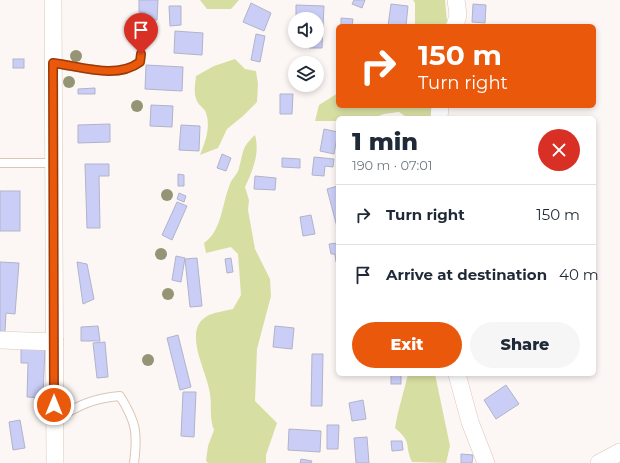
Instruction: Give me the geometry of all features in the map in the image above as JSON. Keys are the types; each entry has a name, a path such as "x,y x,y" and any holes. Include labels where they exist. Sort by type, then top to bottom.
{"street":[{"path":"53,0 55,463"},
{"path":"456,0 458,15 456,24"},
{"path":"0,340 55,342"},
{"path":"458,376 470,422 486,463"},
{"path":"599,463 620,452"}],"lane":[{"path":"53,63 72,65 97,71 112,70 133,67 140,62 141,54"},
{"path":"0,163 53,163"},
{"path":"54,421 78,405 102,397 120,396 133,417 137,440 134,463"}],"green space":[{"path":"200,0 239,0 231,9 207,9"},
{"path":"413,0 445,0 447,21 446,24 415,24 415,3"},
{"path":"235,59 245,69 256,71 258,84 257,102 227,129 218,148 200,155 207,135 208,124 204,109 195,97 196,76 214,66"},
{"path":"336,94 336,108 431,108 431,116 405,116 399,112 378,116 336,116 336,121 315,121 319,105"},
{"path":"255,135 257,148 255,161 245,187 249,200 248,210 255,249 270,279 271,296 257,349 255,401 277,423 266,455 266,463 208,463 206,461 208,446 214,430 211,398 198,352 196,340 197,330 201,322 209,315 233,309 241,295 238,254 231,247 206,253 204,243 215,231 221,216 227,191 238,170 244,150 247,143"},
{"path":"408,376 435,376 450,446 446,463 412,462 404,437 395,428"}],"building":[{"path":"139,0 158,0 157,20 144,20 145,13 139,12"},
{"path":"354,0 365,0 362,8 352,4"},
{"path":"251,3 271,13 264,31 243,22"},
{"path":"391,4 408,6 406,24 388,24"},
{"path":"473,4 486,5 485,23 472,22"},
{"path":"296,5 324,6 324,12 296,12"},
{"path":"169,6 181,6 181,25 170,26"},
{"path":"341,18 353,19 352,24 341,24"},
{"path":"175,31 203,33 202,55 174,53"},
{"path":"256,34 265,36 260,62 251,60"},
{"path":"13,59 24,59 24,68 13,68"},
{"path":"146,65 183,67 182,91 145,89"},
{"path":"95,88 95,94 78,94 78,89"},
{"path":"280,94 293,94 292,114 280,114"},
{"path":"151,105 173,106 172,127 150,126"},
{"path":"110,124 110,142 78,143 78,125"},
{"path":"181,125 200,126 199,151 179,150"},
{"path":"324,129 336,132 334,154 320,151"},
{"path":"222,154 231,158 226,171 217,168"},
{"path":"314,157 334,159 333,167 325,166 324,176 312,175"},
{"path":"282,158 300,159 300,168 282,167"},
{"path":"85,164 109,164 109,176 99,176 100,228 87,228"},
{"path":"178,174 184,175 184,186 178,186"},
{"path":"255,176 276,178 275,190 254,189"},
{"path":"336,187 336,223 327,189"},
{"path":"0,191 20,191 20,231 0,231"},
{"path":"179,193 186,196 184,202 177,199"},
{"path":"177,202 187,206 172,240 162,235"},
{"path":"311,215 315,234 303,236 300,217"},
{"path":"336,243 336,262 335,254 331,254 329,244"},
{"path":"176,256 185,258 181,282 172,280"},
{"path":"197,258 202,306 190,307 185,259"},
{"path":"231,258 233,272 227,273 225,259"},
{"path":"0,262 19,263 15,314 6,313 5,332 0,331"},
{"path":"77,262 87,264 94,299 83,304"},
{"path":"98,326 100,341 81,341 81,327"},
{"path":"275,326 294,328 292,349 273,347"},
{"path":"178,335 191,387 180,390 167,338"},
{"path":"105,342 108,377 97,378 93,343"},
{"path":"21,346 45,346 43,398 27,397 28,363 21,363"},
{"path":"312,354 323,354 322,406 311,406"},
{"path":"391,376 401,376 401,384 391,384"},
{"path":"506,385 519,404 496,419 484,400"},
{"path":"183,392 196,392 194,437 181,436"},
{"path":"363,400 366,419 352,421 349,403"},
{"path":"20,420 25,448 13,450 9,422"},
{"path":"327,425 339,425 338,449 327,449"},
{"path":"289,429 321,431 320,452 288,450"},
{"path":"367,437 369,463 356,463 354,438"},
{"path":"391,441 402,441 403,450 392,451"},
{"path":"461,454 473,455 472,463 461,463"},
{"path":"301,459 312,461 311,463 300,463"}],"route":[{"path":"54,405 53,63 72,65 97,71 112,70 133,67 140,62 141,54"}]}
